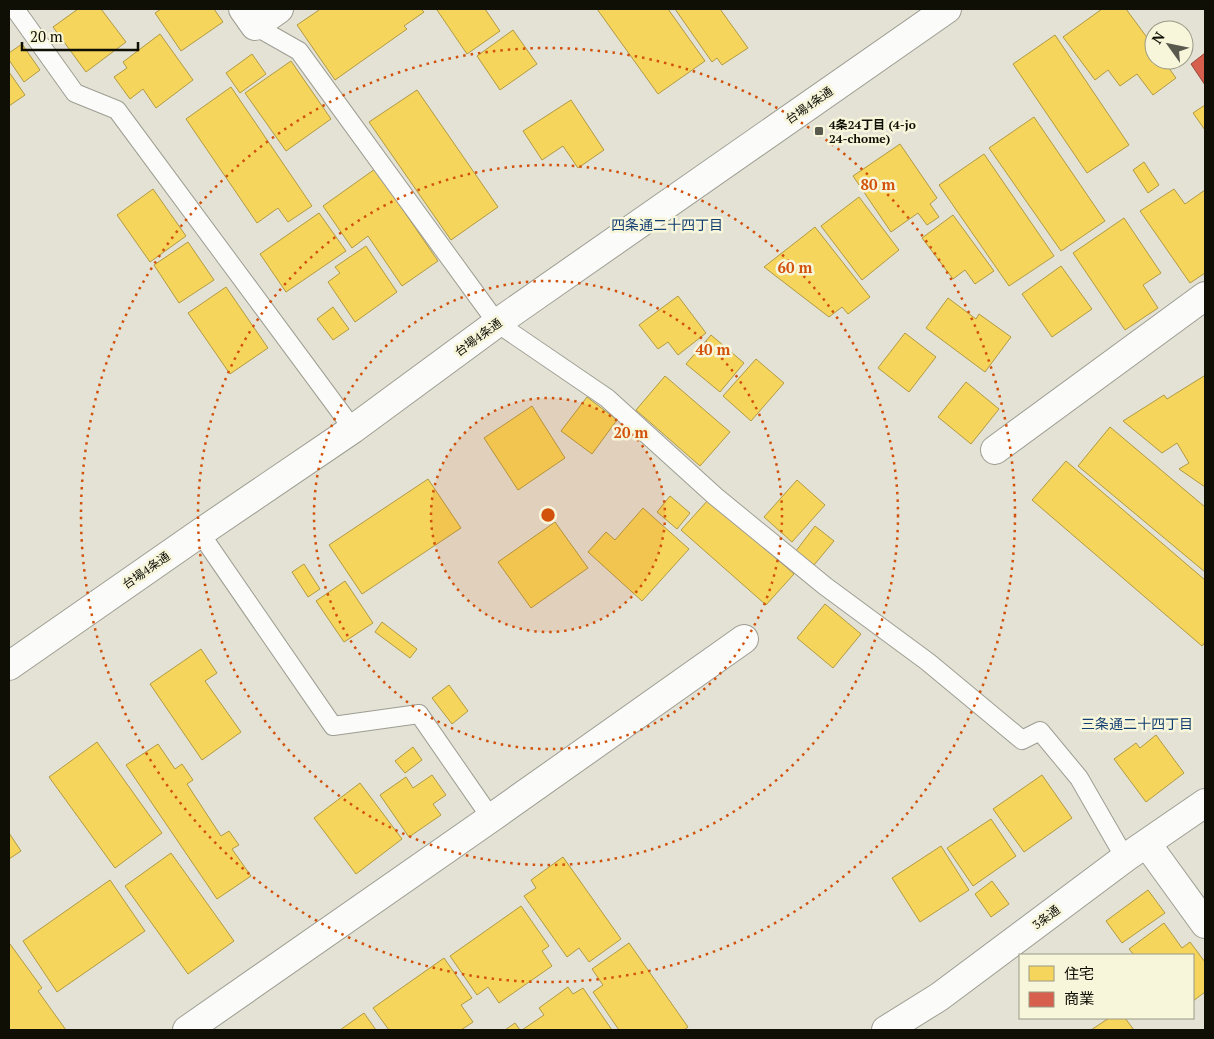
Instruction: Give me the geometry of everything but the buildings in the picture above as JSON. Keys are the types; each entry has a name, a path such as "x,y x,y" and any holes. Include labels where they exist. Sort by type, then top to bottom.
{"street":[{"path":"249,17 279,9"},
{"name":"台場4条通","path":"9,666 353,429 497,323 947,9"},
{"path":"995,450 1202,302"},
{"path":"187,1030 744,639"},
{"name":"3条通","path":"886,1030 939,997 1136,851 1205,803"},
{"path":"1136,851 1205,924"}],"lane":[{"path":"15,9 75,93 118,110 353,429"},
{"path":"249,17 299,51 497,323 607,398 715,496 825,586 928,662 1022,740 1040,731 1136,851"},
{"path":"200,533 333,726 419,714 491,818"}],"place":[{"name":"4条24丁目 (4-jo 24-chome)","path":"819,131"}],"district":[{"name":"四条通二十四丁目","path":"667,224"},
{"name":"三条通二十四丁目","path":"1137,723"}]}
